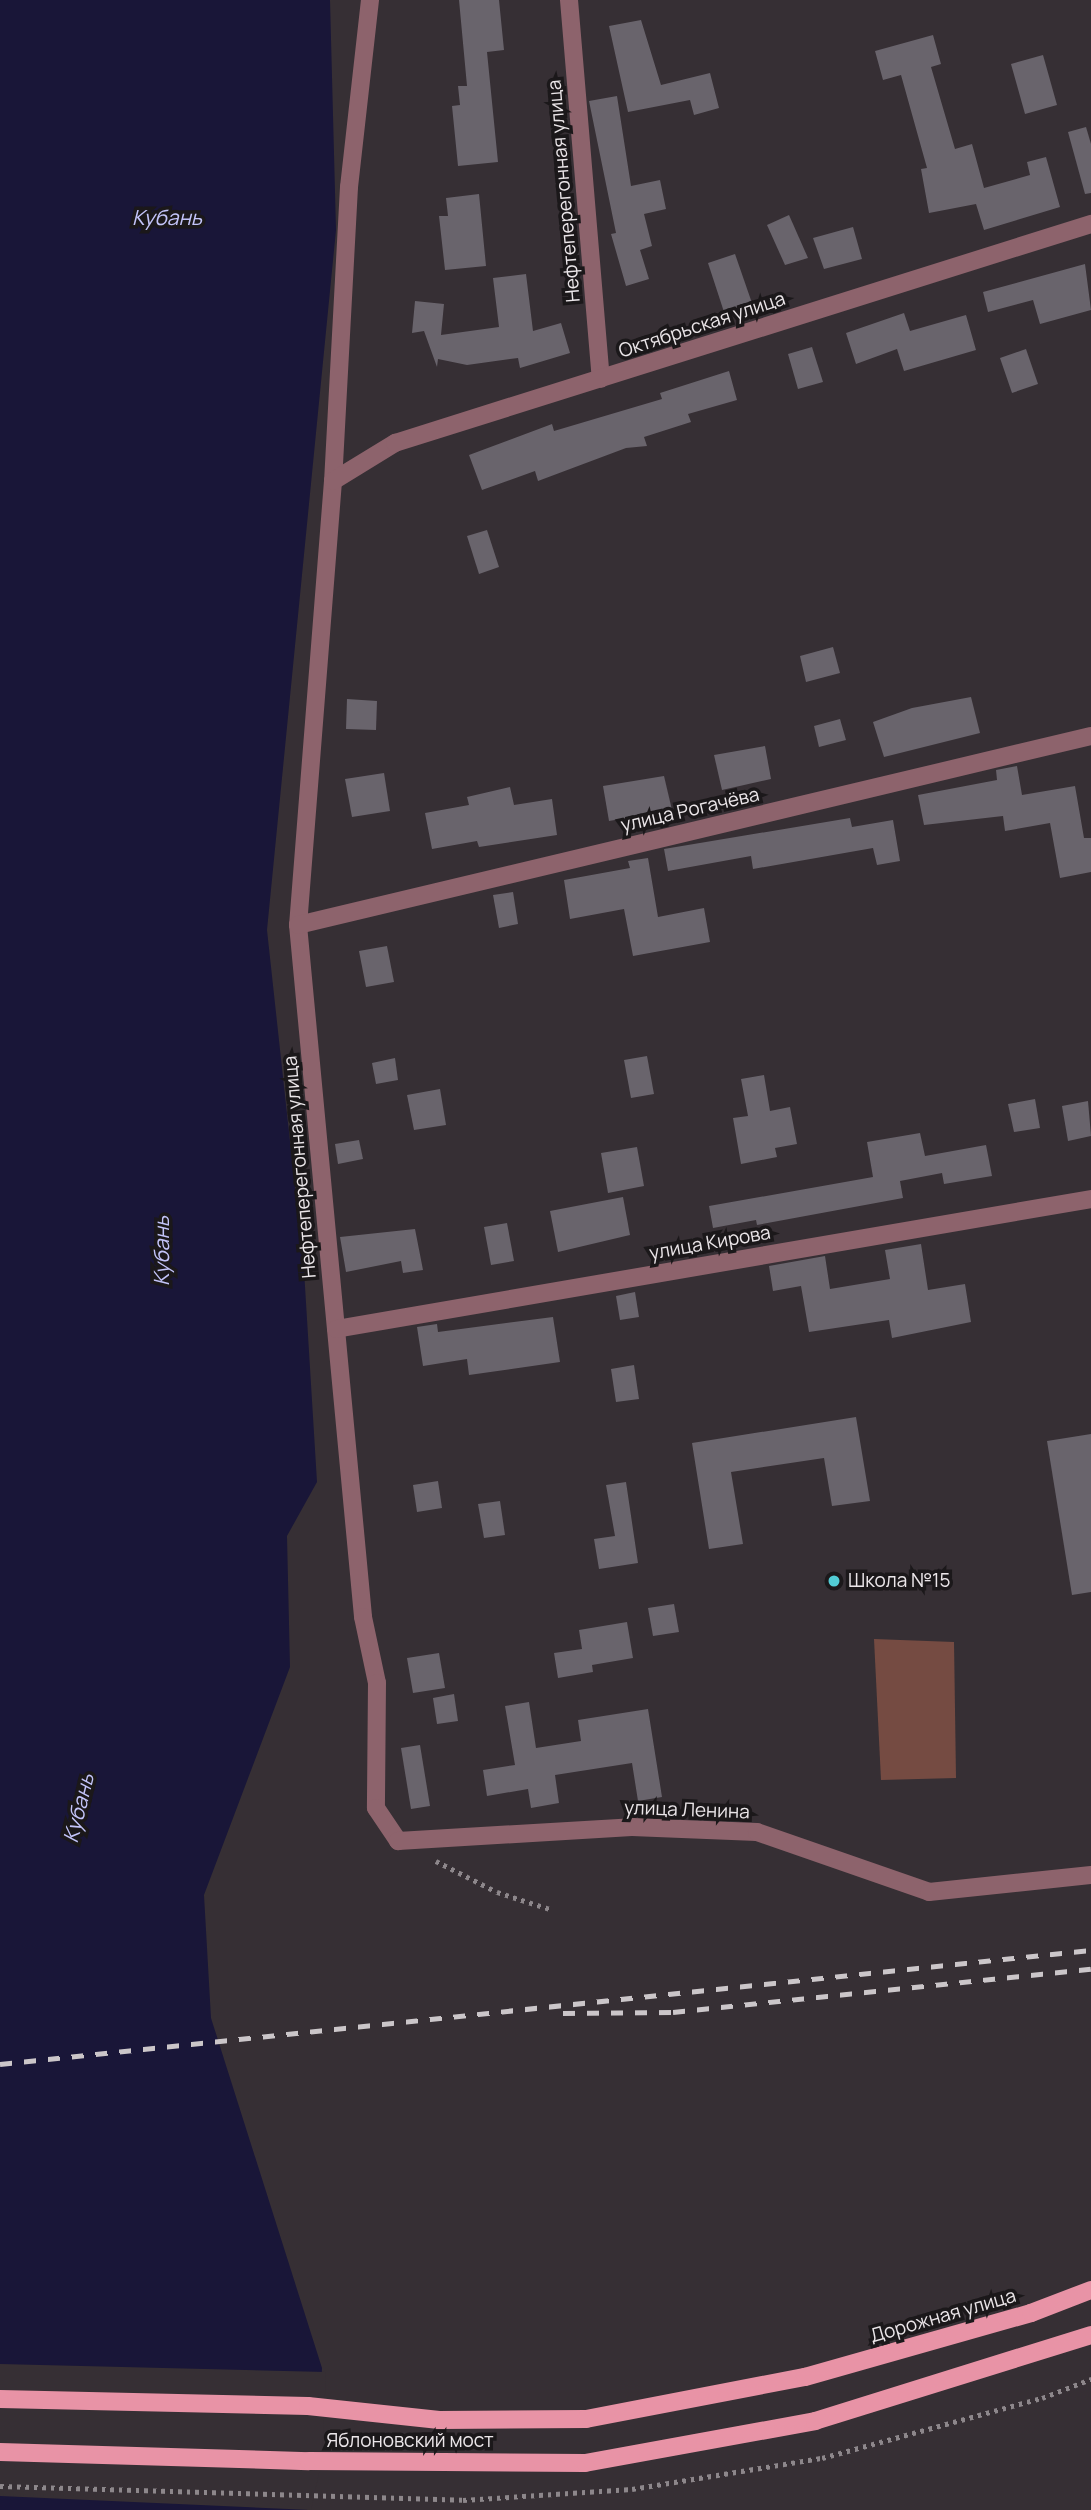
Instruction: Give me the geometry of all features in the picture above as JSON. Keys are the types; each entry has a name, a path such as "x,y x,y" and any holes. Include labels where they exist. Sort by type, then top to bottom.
{"main road":[{"name":"Дорожная улица","path":"806,2377 1031,2313 1091,2290"},
{"name":"Яблоновский мост","path":"0,2452 309,2461 586,2463 815,2421 1091,2335"},
{"name":"Яблоновский мост","path":"0,2399 308,2406 439,2420 586,2418 806,2377"}],"street":[{"name":"Нефтеперегонная улица","path":"370,0 349,187 333,481 298,925 363,1617 377,1683 376,1808 398,1841"},
{"name":"Нефтеперегонная улица","path":"569,0 601,379"},
{"name":"Октябрьская улица","path":"333,481 395,443 1091,224"},
{"name":"улица Рогачёва","path":"298,925 1091,736"},
{"name":"улица Кирова","path":"337,1329 1091,1199"},
{"name":"улица Ленина","path":"398,1841 632,1827 757,1832 929,1892 1091,1875"}],"path":[{"path":"398,1841 497,1892 550,1909"},
{"path":"0,2486 463,2500 632,2489 822,2458 1042,2398 1091,2379"}],"shaded area":[{"path":"874,1639 954,1642 956,1778 881,1780"}],"water":[{"name":"Кубань","path":"0,0 330,0 336,230 267,930 304,1270 317,1482 287,1536 290,1667 204,1895 211,2018 322,2368 318,2458 307,2510 0,2510"}],"pier":[{"path":"0,2364 326,2372 322,2459 311,2510 0,2496"}],"building":[{"path":"459,0 499,0 504,50 487,52 498,162 458,166 452,106 460,105 458,86 467,86"},
{"path":"641,20 661,85 710,73 719,108 694,115 690,100 628,112 609,26"},
{"path":"933,35 941,64 931,67 955,149 972,144 984,188 1030,175 1027,162 1046,157 1060,207 984,230 976,204 929,213 921,169 927,168 901,75 883,80 875,51"},
{"path":"1043,55 1057,105 1025,114 1011,64"},
{"path":"617,96 631,186 660,180 666,209 644,214 652,246 640,250 649,279 626,286 611,234 616,233 589,101"},
{"path":"1086,127 1091,144 1091,193 1085,194 1068,132"},
{"path":"479,194 486,266 445,270 439,216 448,216 446,198"},
{"path":"789,215 808,258 785,265 767,225"},
{"path":"853,227 862,259 824,269 813,238"},
{"path":"735,254 753,306 725,315 708,263"},
{"path":"1085,264 1091,310 1040,324 1033,300 988,312 983,292"},
{"path":"526,274 533,331 561,323 570,353 520,368 518,358 467,365 438,359 437,367 424,331 412,333 415,301 444,304 441,335 499,327 493,278"},
{"path":"904,313 910,331 966,315 976,350 904,371 897,349 856,364 846,333"},
{"path":"812,347 823,382 798,389 788,354"},
{"path":"1026,349 1038,384 1012,393 1000,358"},
{"path":"729,371 737,400 688,414 691,422 644,437 647,446 626,448 538,481 535,471 482,490 469,455 552,424 554,431 662,399 660,393"},
{"path":"487,530 499,567 479,574 467,536"},
{"path":"833,647 840,673 806,682 800,656"},
{"path":"971,697 980,733 884,757 873,722 912,708"},
{"path":"347,699 377,701 376,730 346,729"},
{"path":"840,719 846,740 819,747 814,726"},
{"path":"765,746 771,779 722,790 714,755"},
{"path":"1017,766 1022,795 1075,786 1084,838 1091,838 1091,872 1060,878 1050,823 1005,831 1003,816 924,825 918,795 997,780 996,770"},
{"path":"384,773 390,811 352,817 345,779"},
{"path":"664,776 672,810 609,821 603,786"},
{"path":"510,787 514,805 552,799 557,835 479,847 477,841 432,849 425,813 469,805 467,797"},
{"path":"850,818 852,827 893,820 900,861 877,865 873,848 753,869 751,856 668,871 664,849"},
{"path":"648,858 658,917 704,908 710,942 633,956 624,909 570,919 564,880 630,868 628,861"},
{"path":"513,892 518,924 499,928 493,895"},
{"path":"387,946 394,982 366,987 359,951"},
{"path":"647,1056 654,1094 631,1098 624,1060"},
{"path":"395,1058 398,1080 376,1084 372,1063"},
{"path":"764,1075 770,1111 790,1107 797,1144 775,1148 777,1157 741,1164 733,1118 748,1116 741,1079"},
{"path":"440,1089 446,1125 414,1130 407,1095"},
{"path":"1035,1099 1040,1128 1014,1132 1008,1104"},
{"path":"1088,1101 1091,1136 1068,1141 1062,1106"},
{"path":"920,1133 925,1156 986,1145 992,1176 944,1184 942,1173 900,1181 903,1198 757,1225 756,1220 713,1228 709,1206 873,1177 867,1142"},
{"path":"359,1140 363,1159 338,1164 335,1144"},
{"path":"637,1147 644,1186 608,1193 601,1153"},
{"path":"623,1197 630,1235 558,1252 550,1211"},
{"path":"507,1223 514,1261 491,1265 484,1227"},
{"path":"415,1229 423,1270 403,1273 401,1261 346,1272 340,1237"},
{"path":"921,1244 928,1290 965,1284 971,1322 892,1338 889,1320 809,1332 801,1286 773,1291 769,1266 825,1256 830,1289 890,1279 885,1250"},
{"path":"635,1292 639,1317 620,1320 616,1296"},
{"path":"553,1317 560,1362 469,1375 467,1359 423,1366 417,1327 437,1324 438,1332"},
{"path":"634,1365 639,1399 616,1402 611,1369"},
{"path":"856,1417 870,1501 832,1506 824,1458 731,1472 743,1544 709,1549 692,1443"},
{"path":"1091,1434 1091,1592 1072,1595 1047,1441"},
{"path":"438,1481 442,1508 417,1512 413,1485"},
{"path":"626,1482 638,1563 599,1569 594,1539 615,1536 606,1485"},
{"path":"500,1501 505,1535 484,1538 478,1504"},
{"path":"674,1604 679,1632 653,1636 648,1608"},
{"path":"627,1622 633,1658 592,1665 593,1672 558,1678 554,1653 582,1649 579,1630"},
{"path":"439,1653 445,1688 413,1693 407,1658"},
{"path":"454,1694 458,1721 437,1724 433,1698"},
{"path":"529,1702 536,1748 581,1741 578,1720 648,1709 662,1797 638,1801 632,1763 555,1775 559,1803 531,1808 528,1789 487,1796 483,1770 515,1765 505,1706"},
{"path":"420,1745 430,1806 411,1809 401,1748"}],"railway":[{"path":"0,2064 1091,1950"},
{"path":"563,2013 673,2012 1091,1969"}],"place":[{"name":"Школа №15","path":"834,1581"}]}
